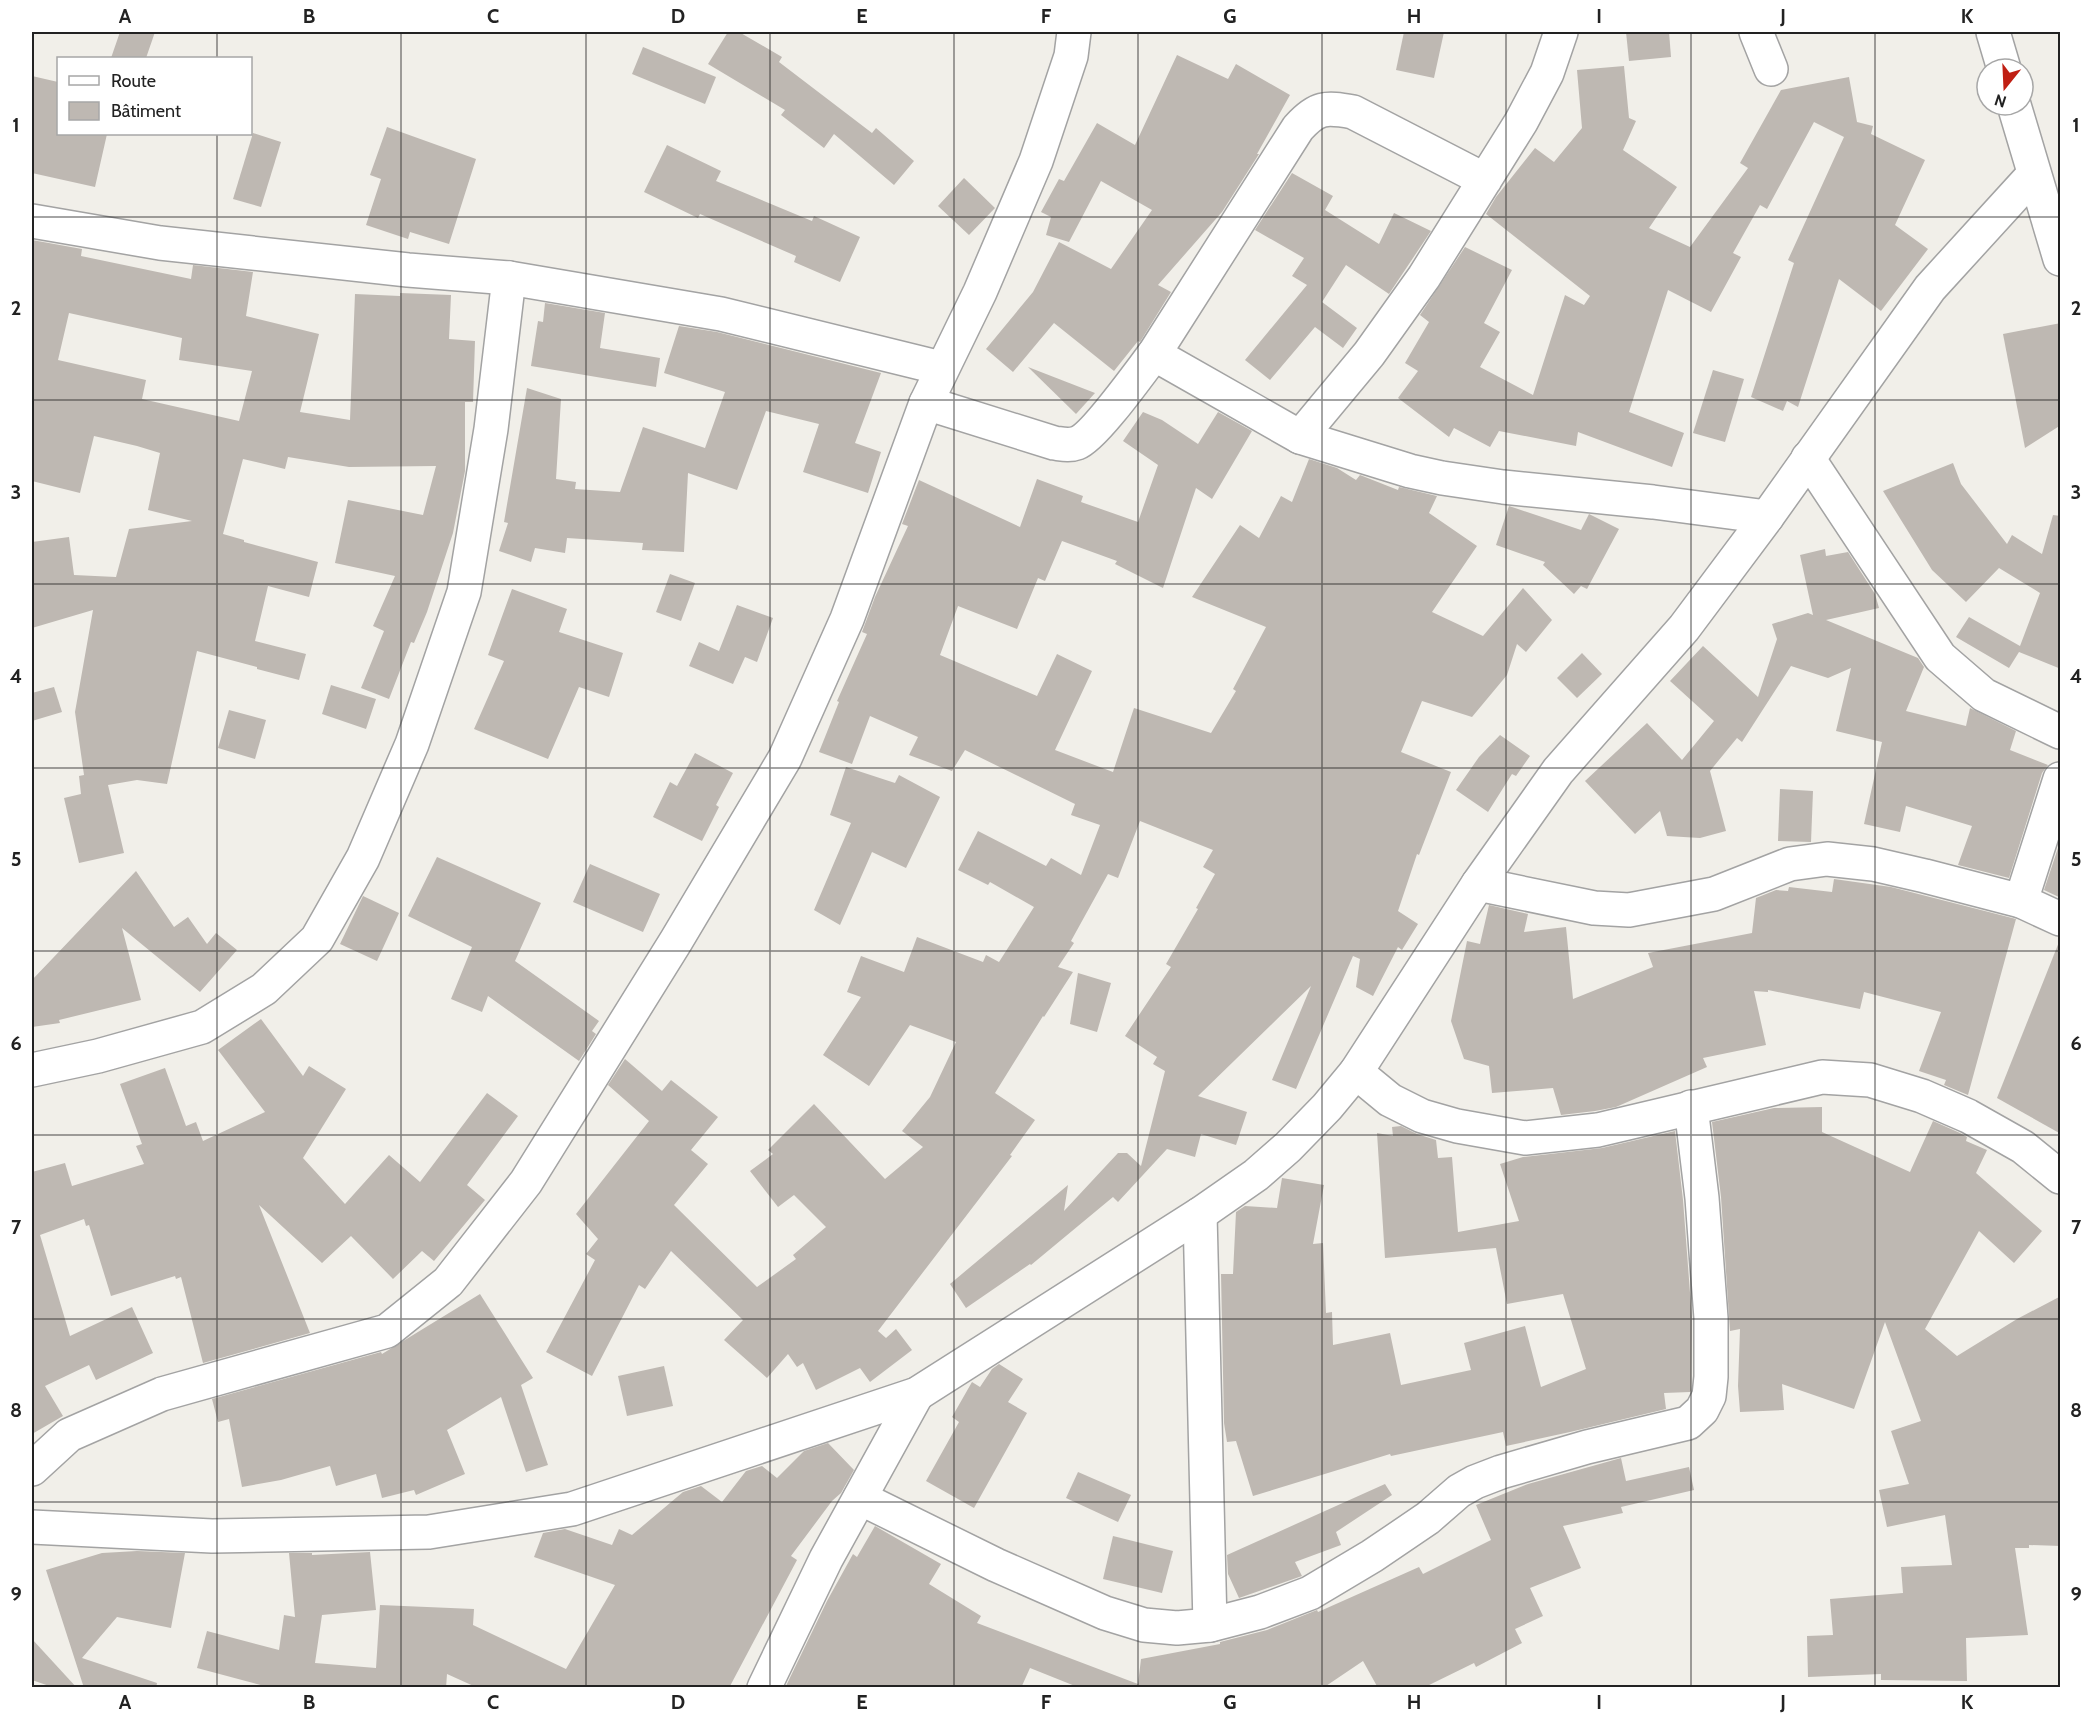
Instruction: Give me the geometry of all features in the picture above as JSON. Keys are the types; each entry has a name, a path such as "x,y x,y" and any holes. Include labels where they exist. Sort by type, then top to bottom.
{"street":[{"path":"32,1469 69,1435 162,1394 387,1330 448,1282 526,1182 676,941 785,758 847,619 926,403 941,368 980,292 1036,161 1071,56 1074,32"},
{"path":"1300,437 1369,354 1424,277 1521,122 1547,73 1561,32"},
{"path":"1756,32 1771,69"},
{"path":"1993,32 2000,57"},
{"path":"926,403 1054,443 1075,444 1093,430 1154,354 1298,128 1311,114 1332,108 1353,112 1485,180"},
{"path":"2017,117 2061,259"},
{"path":"32,1527 212,1536 440,1530 572,1509 917,1394 1200,1214 1256,1175 1288,1147 1327,1107 1356,1072 1478,884 1558,771 1684,628 1767,517 1930,288 2034,174"},
{"path":"32,221 160,243 408,270 509,278 721,314 941,368"},
{"path":"32,1070 98,1056 202,1027 264,989 317,939 363,858 412,744 464,592 491,429 509,278"},
{"path":"1154,354 1300,437 1410,471 1503,487 1653,502 1767,517"},
{"path":"1808,458 1941,657 1958,675 1984,695 2061,732"},
{"path":"2021,901 2061,779"},
{"path":"1478,884 1594,908 1629,910 1714,894 1790,864 1827,859 1873,864 2021,901 2061,919"},
{"path":"1356,1072 1390,1100 1422,1116 1457,1126 1525,1138 1599,1130 1822,1077 1870,1080 1922,1096 1968,1116 2023,1147 2061,1177"},
{"path":"860,1498 996,1565 1105,1613 1144,1625 1177,1628 1210,1625 1260,1612 1310,1593 1372,1556 1428,1518 1459,1491 1474,1482 1587,1447 1688,1423 1702,1410 1709,1396 1711,1377 1711,1318 1702,1198 1691,1107"},
{"path":"1200,1214 1210,1625"},
{"path":"764,1688 826,1559 917,1394"}],"building":[{"path":"120,32 155,32 146,57 111,57"},
{"path":"728,32 739,32 782,57 779,62 872,133 876,128 914,161 894,185 834,134 824,148 781,115 785,110 708,64"},
{"path":"1404,32 1444,32 1434,78 1396,70"},
{"path":"1626,32 1669,32 1671,57 1629,61"},
{"path":"643,47 716,77 705,104 632,74"},
{"path":"1177,55 1228,79 1236,64 1290,95 1257,154 1259,154 1222,212 1158,285 1171,292 1140,342 1138,341 1114,371 1054,323 1013,372 986,349 1033,292 1059,242 1111,269 1152,210 1101,181 1069,242 1046,235 1051,217 1041,212 1059,179 1064,181 1097,123 1135,145"},
{"path":"1624,66 1629,118 1636,121 1623,150 1677,187 1649,228 1690,247 1748,168 1740,163 1781,90 1849,77 1857,122 1873,126 1871,134 1925,160 1895,225 1928,249 1881,311 1839,279 1798,407 1787,401 1783,411 1751,397 1794,263 1788,260 1844,137 1814,122 1767,209 1760,205 1733,253 1741,257 1711,312 1668,290 1629,412 1684,433 1672,467 1578,432 1576,446 1499,431 1490,447 1454,428 1449,437 1398,398 1418,371 1405,363 1429,322 1420,315 1465,247 1512,270 1484,323 1500,332 1480,367 1533,395 1565,295 1584,305 1590,296 1486,214 1496,197 1535,148 1554,162 1582,128 1577,70"},
{"path":"32,76 57,82 57,135 107,135 95,187 32,173"},
{"path":"387,127 476,159 449,244 410,232 408,239 366,225 381,179 370,175"},
{"path":"253,133 281,142 261,207 233,199"},
{"path":"667,145 721,171 716,181 812,221 814,216 860,237 840,282 794,262 796,256 700,214 698,218 644,192"},
{"path":"1292,173 1333,196 1325,210 1379,244 1394,213 1431,231 1389,294 1346,265 1322,302 1357,328 1343,348 1315,327 1270,380 1245,360 1307,285 1292,276 1304,258 1255,230"},
{"path":"964,178 995,208 969,235 938,206"},
{"path":"32,240 82,249 81,256 191,279 193,265 253,272 246,316 319,334 300,412 350,420 355,294 451,295 449,339 475,341 473,402 465,402 465,471 453,533 427,612 414,643 411,642 389,699 361,688 384,631 373,626 395,576 335,563 348,500 423,515 436,466 349,467 288,457 285,469 243,459 223,534 318,562 309,597 268,586 255,641 306,654 299,680 197,651 167,784 137,780 108,785 124,853 79,863 64,798 81,794 79,776 84,775 75,712 93,610 32,628 32,542 69,537 74,575 116,577 129,529 192,521 148,510 160,453 137,446 94,436 80,493 32,481","holes":["69,313 182,338 179,360 252,371 239,421 142,399 146,380 58,360"]},
{"path":"545,303 605,313 600,348 660,358 656,387 531,366 538,321 543,322"},
{"path":"2061,323 2061,425 2025,448 2003,334"},
{"path":"679,326 717,332 881,373 855,443 881,452 868,493 803,472 819,424 766,411 737,490 688,473 684,552 642,550 643,543 567,538 565,553 535,548 531,562 499,551 508,523 504,522 527,388 561,399 556,479 576,482 575,489 620,492 643,427 705,448 725,392 664,373"},
{"path":"1028,367 1095,393 1076,414"},
{"path":"1713,370 1744,379 1725,442 1693,433"},
{"path":"1143,412 1162,420 1198,444 1218,412 1252,431 1212,499 1196,488 1163,588 1115,564 1117,561 1062,541 1045,581 1038,578 1017,629 958,606 940,655 1037,696 1057,654 1092,671 1055,750 1113,772 1134,708 1211,733 1236,691 1233,689 1266,627 1192,597 1240,525 1259,538 1281,496 1292,502 1309,459 1337,468 1356,480 1360,475 1398,490 1399,487 1437,496 1429,513 1477,546 1432,612 1483,636 1523,588 1552,620 1526,652 1517,644 1507,675 1472,717 1422,701 1401,752 1451,772 1419,855 1417,854 1398,911 1418,924 1402,950 1398,947 1373,996 1356,987 1360,959 1353,956 1296,1089 1272,1080 1311,986 1198,1096 1247,1112 1236,1145 1201,1134 1195,1157 1167,1149 1118,1202 1113,1197 1031,1265 966,1308 950,1284 1068,1185 1064,1211 1118,1153 1127,1153 1141,1166 1165,1071 1153,1064 1157,1057 1125,1036 1171,967 1166,964 1198,909 1196,908 1215,874 1203,867 1213,850 1140,821 1118,878 1108,874 1071,941 1074,943 1058,967 1073,972 995,1093 1035,1120 1010,1155 1012,1156 878,1331 886,1338 896,1329 912,1350 870,1382 860,1368 816,1390 803,1363 797,1367 788,1354 767,1378 724,1340 743,1320 671,1251 645,1289 639,1285 592,1376 546,1352 595,1260 586,1254 598,1239 576,1214 649,1121 608,1085 625,1059 662,1091 671,1080 718,1117 691,1150 708,1164 674,1205 757,1287 796,1259 793,1255 826,1227 794,1195 778,1207 750,1171 773,1154 768,1150 814,1104 885,1179 923,1147 902,1131 930,1097 956,1042 910,1025 869,1086 823,1055 861,997 847,992 861,956 904,972 917,937 983,962 986,955 999,962 1034,907 990,882 988,885 958,870 978,831 1046,866 1051,858 1081,875 1100,825 1071,815 1075,804 965,750 952,771 909,755 918,737 870,716 852,764 819,752 839,702 837,701 867,634 862,632 875,597 908,526 902,524 919,480 1020,527 1037,479 1083,496 1081,502 1138,522 1158,465 1123,441"},
{"path":"1953,463 1961,484 2007,544 2012,535 2042,554 2053,515 2061,516 2061,669 2019,652 2009,668 1956,637 1969,617 2020,646 2040,593 1999,568 1966,602 1932,570 1883,491"},
{"path":"1509,506 1581,530 1589,514 1619,529 1587,589 1581,586 1574,594 1543,565 1545,562 1496,545"},
{"path":"1825,549 1826,556 1848,552 1875,594 1879,608 1826,620 1918,658 1924,667 1906,711 1966,726 1970,708 2016,731 2010,750 2048,765 2042,773 2009,878 1958,865 1972,826 1906,806 1900,832 1864,824 1882,742 1836,731 1851,668 1828,678 1791,666 1742,742 1737,738 1710,771 1726,831 1700,838 1667,836 1660,811 1635,834 1585,781 1647,723 1682,760 1714,721 1670,681 1703,646 1758,697 1777,639 1772,624 1808,613 1813,615 1800,555"},
{"path":"670,574 695,583 681,621 656,612"},
{"path":"512,589 567,609 559,632 623,653 609,697 579,687 548,759 474,729 504,661 488,655"},
{"path":"737,605 773,618 757,662 745,657 733,684 689,666 699,642 719,651"},
{"path":"1582,653 1602,674 1577,698 1557,678"},
{"path":"331,685 376,699 366,729 322,714"},
{"path":"54,687 62,712 32,721 32,693"},
{"path":"229,710 266,720 255,759 218,748"},
{"path":"1500,735 1530,756 1516,776 1512,774 1488,812 1456,790 1479,757"},
{"path":"695,753 733,773 716,805 719,807 702,841 653,817 670,782 677,786"},
{"path":"846,767 895,783 899,775 940,797 906,868 872,852 840,925 814,910 851,823 830,815"},
{"path":"1780,789 1813,791 1811,842 1778,841"},
{"path":"2061,839 2061,898 2044,890"},
{"path":"437,857 541,903 515,961 599,1021 592,1031 596,1034 579,1061 488,996 482,1012 451,999 472,947 408,916"},
{"path":"590,864 660,894 643,932 573,902"},
{"path":"136,871 174,927 188,917 207,944 216,933 237,950 200,992 122,928 141,1000 59,1020 60,1023 32,1027 32,980"},
{"path":"1834,879 1891,887 2016,919 1968,1095 1944,1085 1946,1080 1919,1071 1941,1012 1864,992 1860,1009 1768,990 1768,992 1754,991 1766,1045 1703,1058 1707,1067 1616,1107 1595,1111 1561,1115 1553,1088 1492,1093 1489,1066 1464,1059 1451,1021 1467,941 1480,944 1489,905 1528,914 1524,932 1566,927 1573,999 1653,967 1648,953 1752,933 1756,898 1776,890 1788,891 1789,887 1832,892"},
{"path":"363,896 399,913 377,961 340,944"},
{"path":"2059,942 2061,942 2061,1134 1997,1098"},
{"path":"1078,973 1111,983 1097,1032 1070,1024"},
{"path":"261,1019 303,1076 309,1066 346,1089 303,1158 345,1204 389,1155 420,1182 487,1093 518,1116 467,1185 485,1200 434,1261 422,1251 393,1279 351,1236 322,1263 259,1205 310,1333 203,1363 181,1277 176,1279 175,1276 111,1296 89,1225 86,1226 84,1219 40,1235 70,1336 132,1307 153,1353 96,1380 89,1365 45,1386 63,1416 32,1434 32,1172 65,1163 72,1186 144,1164 136,1146 142,1144 120,1084 165,1068 186,1126 196,1122 203,1141 265,1112 218,1050"},
{"path":"1822,1107 1822,1132 1910,1172 1933,1121 1960,1133 1967,1137 1966,1141 1987,1150 1976,1173 2042,1231 2014,1263 1979,1231 1925,1329 1957,1356 2017,1319 2061,1296 2061,1546 2029,1545 2029,1548 2015,1548 2028,1635 1966,1638 1967,1681 1881,1680 1881,1674 1808,1677 1807,1636 1833,1635 1830,1599 1903,1593 1901,1567 1952,1565 1945,1515 1887,1527 1879,1490 1909,1484 1891,1431 1921,1421 1885,1322 1854,1409 1782,1384 1784,1410 1740,1412 1738,1386 1740,1329 1730,1331 1721,1197 1712,1122 1774,1108"},
{"path":"1401,1126 1436,1140 1438,1158 1452,1157 1458,1232 1519,1221 1500,1164 1523,1157 1602,1148 1675,1131 1692,1319 1691,1391 1664,1393 1666,1409 1506,1446 1503,1432 1391,1456 1390,1454 1253,1496 1236,1441 1227,1442 1224,1423 1221,1274 1233,1274 1236,1212 1245,1206 1277,1208 1282,1178 1324,1185 1313,1244 1323,1243 1326,1313 1332,1312 1333,1345 1390,1333 1401,1385 1471,1370 1464,1343 1525,1326 1541,1387 1586,1369 1563,1294 1507,1304 1496,1248 1385,1258 1377,1133 1393,1136 1392,1127"},
{"path":"480,1294 533,1378 521,1385 548,1465 526,1472 501,1397 447,1430 465,1474 416,1495 414,1490 382,1498 376,1474 336,1486 330,1466 281,1480 242,1487 229,1419 218,1422 212,1399 381,1352 382,1354"},
{"path":"999,1364 1023,1379 1008,1402 1027,1413 974,1508 926,1481 959,1422 952,1417 972,1382 980,1387 992,1369"},
{"path":"664,1366 673,1406 627,1416 618,1376"},
{"path":"828,1443 854,1470 841,1493 832,1501 791,1556 797,1560 729,1688 478,1688 447,1674 446,1688 272,1688 197,1668 207,1631 279,1650 284,1615 295,1617 289,1553 312,1553 312,1555 370,1552 376,1610 322,1615 315,1663 376,1668 380,1605 474,1609 473,1625 566,1669 615,1585 534,1557 543,1533 565,1529 612,1545 619,1529 632,1535 683,1492 701,1486 722,1502 746,1471 762,1466 777,1478 804,1451"},
{"path":"1621,1458 1626,1481 1689,1467 1694,1490 1621,1507 1623,1513 1563,1526 1581,1568 1530,1588 1543,1616 1515,1629 1522,1643 1476,1667 1474,1663 1423,1688 1378,1688 1363,1661 1323,1688 1080,1688 1030,1668 1021,1688 785,1688 827,1601 853,1554 857,1557 875,1526 941,1564 929,1584 981,1616 977,1623 1138,1684 1141,1659 1220,1644 1220,1642 1267,1630 1317,1610 1318,1612 1419,1567 1423,1574 1491,1540 1476,1505 1528,1484"},
{"path":"1078,1472 1131,1495 1118,1522 1066,1498"},
{"path":"1385,1484 1392,1495 1336,1532 1341,1545 1295,1562 1302,1576 1239,1598 1228,1574 1227,1555"},
{"path":"1113,1536 1173,1551 1162,1593 1103,1579"},
{"path":"137,1551 185,1553 171,1628 117,1617 82,1658 157,1683 156,1688 84,1688 46,1570 102,1553"},
{"path":"32,1639 77,1688 55,1688 32,1680"}]}
